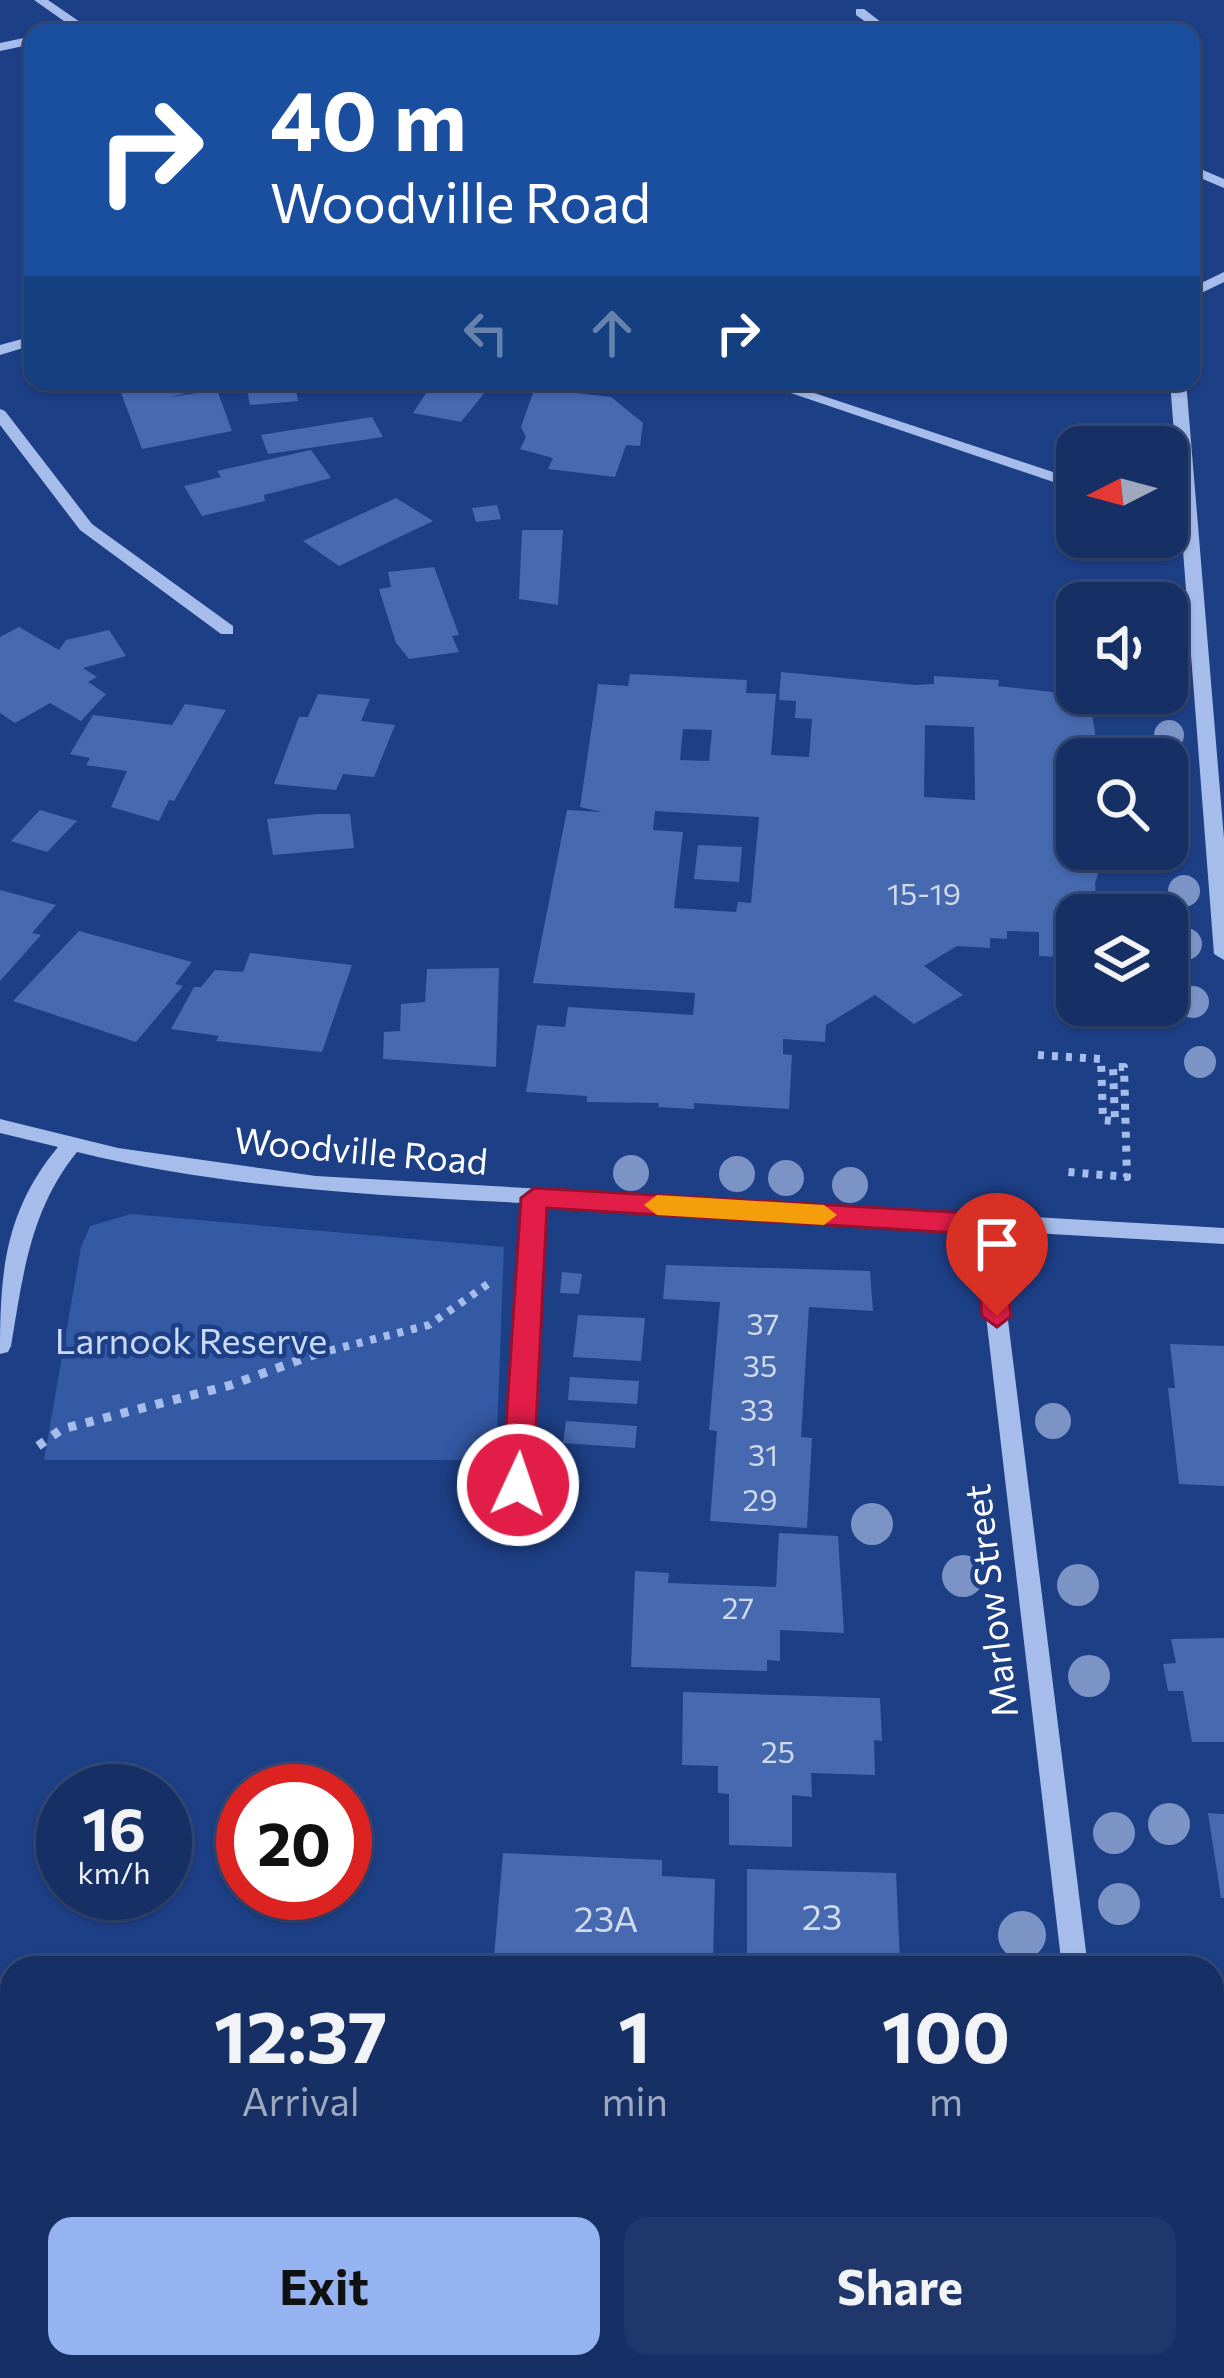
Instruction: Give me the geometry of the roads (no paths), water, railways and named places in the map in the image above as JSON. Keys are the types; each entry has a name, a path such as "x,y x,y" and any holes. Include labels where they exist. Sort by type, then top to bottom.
{"street":[{"path":"40,0 77,24"},
{"path":"860,12 877,24"},
{"path":"790,390 1056,478"},
{"path":"1179,390 1224,954"},
{"path":"0,414 86,527 227,630"},
{"name":"Woodville Road","path":"0,1126 222,1173 534,1198 1224,1236"},
{"path":"0,1346 33,1192 72,1144"},
{"path":"518,1485 534,1198"},
{"name":"Marlow Street","path":"986,1224 1074,1956"}],"park label":[{"name":"Larnook Reserve","path":"191,1341"}]}
